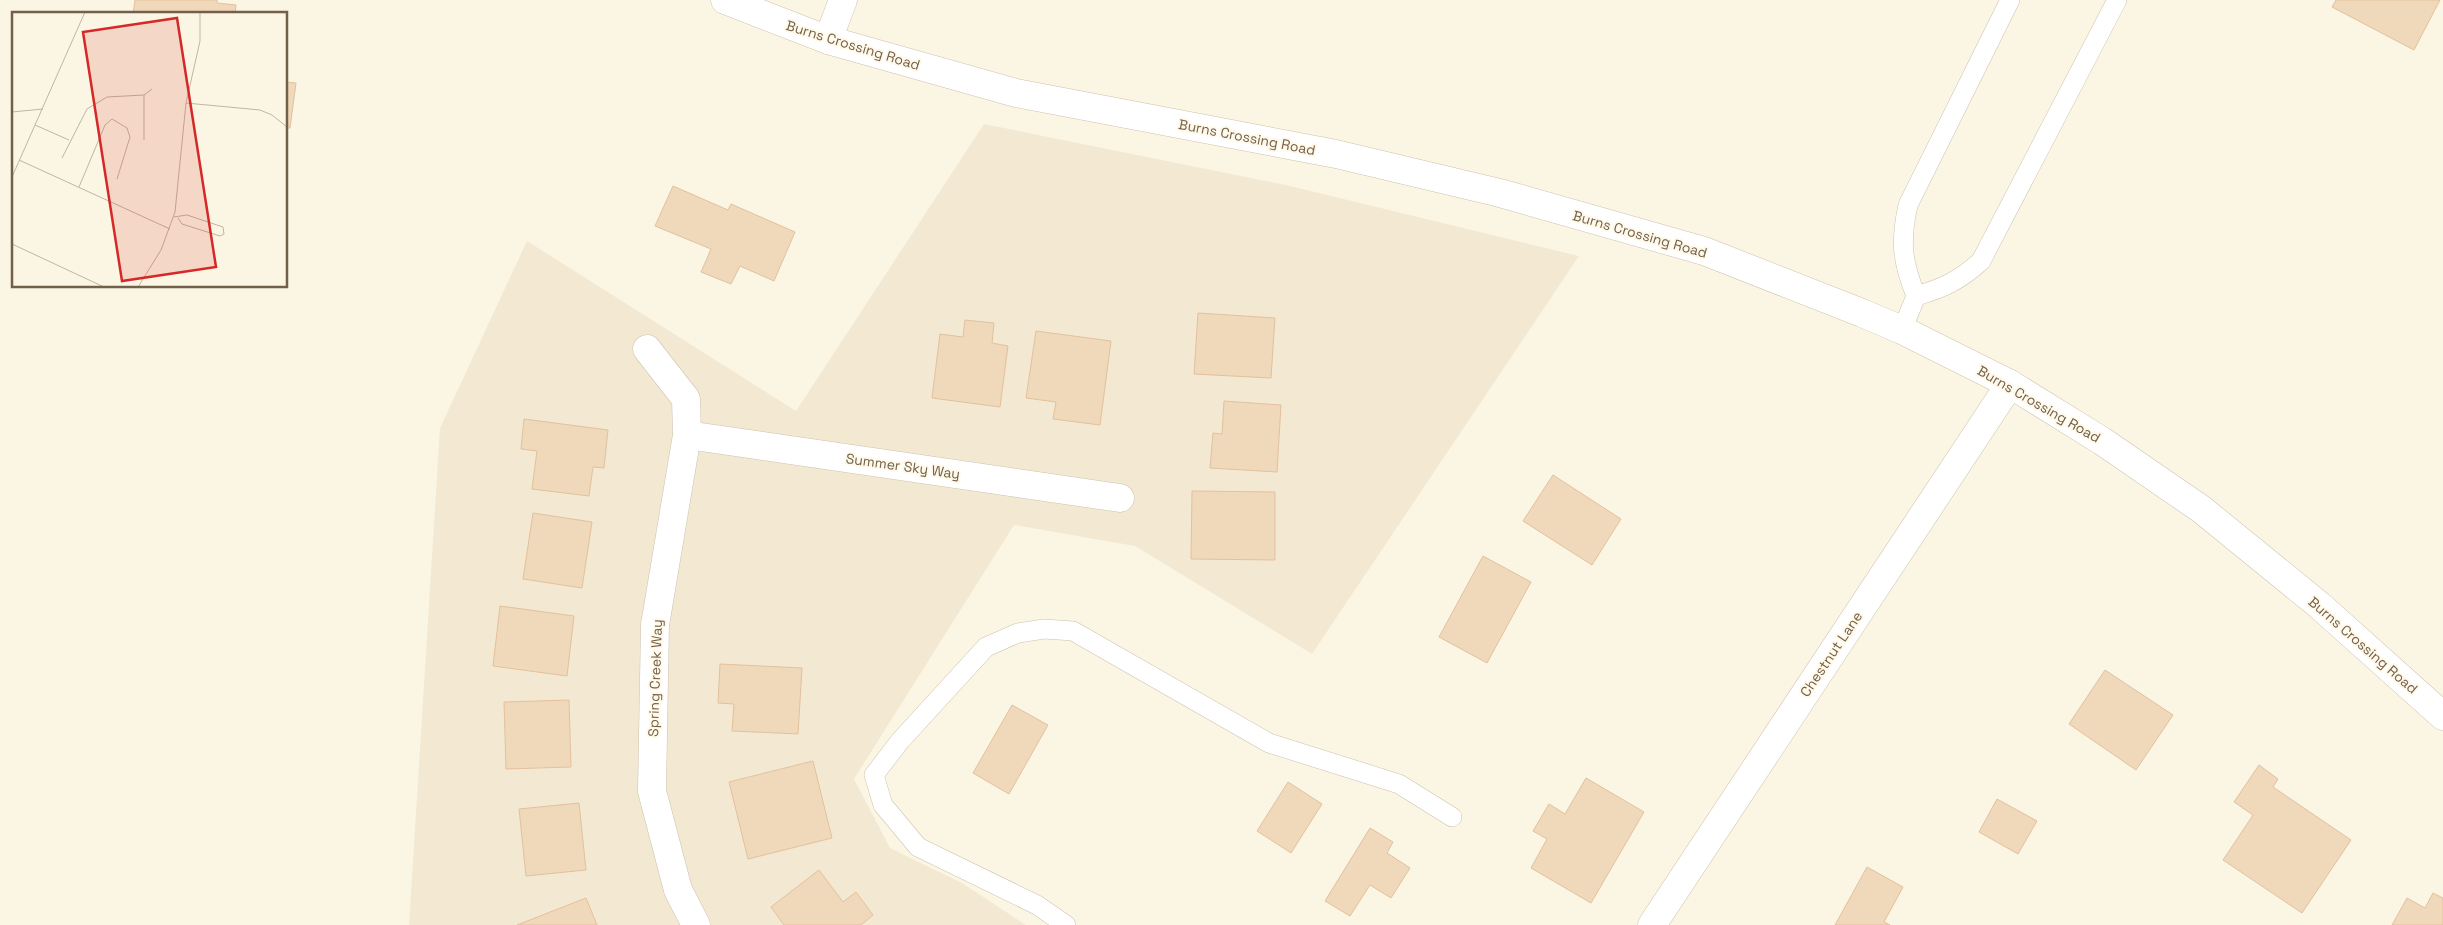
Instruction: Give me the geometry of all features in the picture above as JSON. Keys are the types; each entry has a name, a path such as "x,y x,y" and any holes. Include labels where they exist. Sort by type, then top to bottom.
{"street":[{"name":"Burns Crossing Road","path":"725,0 828,40 1016,93 1336,154 1500,193 1704,251 1902,330 2010,384 2102,441 2201,509 2319,605 2443,716"},
{"path":"828,40 843,0"},
{"name":"Spring Creek Way","path":"647,349 686,399 687,435 655,625 652,790 678,890 696,925"},
{"name":"Chestnut Lane","path":"1652,925 2010,384"},
{"name":"Summer Sky Way","path":"687,435 1120,498"}],"lane":[{"path":"1902,330 1916,296 1905,268 1903,227 1908,205 2010,0"},
{"path":"1916,296 1938,290 1963,277 1981,261 2117,0"},
{"path":"1066,925 1037,905 918,847 882,805 874,775 900,741 986,647 1018,633 1044,629 1073,631 1269,743 1399,784 1452,817"}],"shaded area":[{"path":"984,124 1286,185 1579,256 1312,654 1135,546 1014,525 854,779 890,848 962,883 1026,925 409,925 440,428 527,241 796,411"}],"building":[{"path":"135,0 217,0 217,3 236,5 235,12 133,12"},
{"path":"2336,0 2440,0 2414,50 2332,7"},
{"path":"288,82 296,83 290,128 288,128"},
{"path":"673,186 728,210 731,204 795,232 774,281 740,266 731,284 701,272 711,249 655,226"},
{"path":"1198,313 1275,318 1271,378 1194,374"},
{"path":"965,320 994,323 992,343 1008,346 1000,407 932,398 940,334 963,337"},
{"path":"1036,331 1111,341 1100,425 1053,419 1056,402 1026,398"},
{"path":"1224,401 1281,405 1277,472 1210,468 1213,433 1222,434"},
{"path":"524,419 608,430 604,468 593,467 589,496 532,489 537,451 521,449"},
{"path":"1553,475 1621,519 1592,565 1523,521"},
{"path":"1192,491 1275,492 1275,560 1191,559"},
{"path":"533,513 592,522 582,588 523,579"},
{"path":"1483,556 1531,582 1487,663 1439,637"},
{"path":"500,606 574,616 567,676 493,666"},
{"path":"720,664 802,668 798,734 732,731 734,704 718,703"},
{"path":"2105,670 2173,715 2136,770 2069,724"},
{"path":"569,700 571,767 506,769 504,702"},
{"path":"1012,705 1048,725 1009,794 973,773"},
{"path":"813,761 832,838 748,859 729,782"},
{"path":"2259,765 2278,779 2273,787 2351,840 2302,913 2223,860 2253,815 2234,802"},
{"path":"1586,778 1644,812 1591,903 1531,868 1547,839 1533,831 1549,804 1565,814"},
{"path":"1288,782 1322,804 1291,853 1257,831"},
{"path":"1997,799 2037,821 2018,854 1979,832"},
{"path":"579,803 586,870 526,876 519,809"},
{"path":"1370,828 1393,842 1387,853 1410,868 1391,898 1370,885 1350,916 1325,901"},
{"path":"1867,867 1903,887 1884,922 1890,925 1835,925"},
{"path":"819,870 843,902 856,892 873,915 861,925 784,925 771,907"},
{"path":"2433,893 2443,898 2443,925 2392,925 2407,898 2425,908"},
{"path":"586,898 597,925 517,925"}]}
